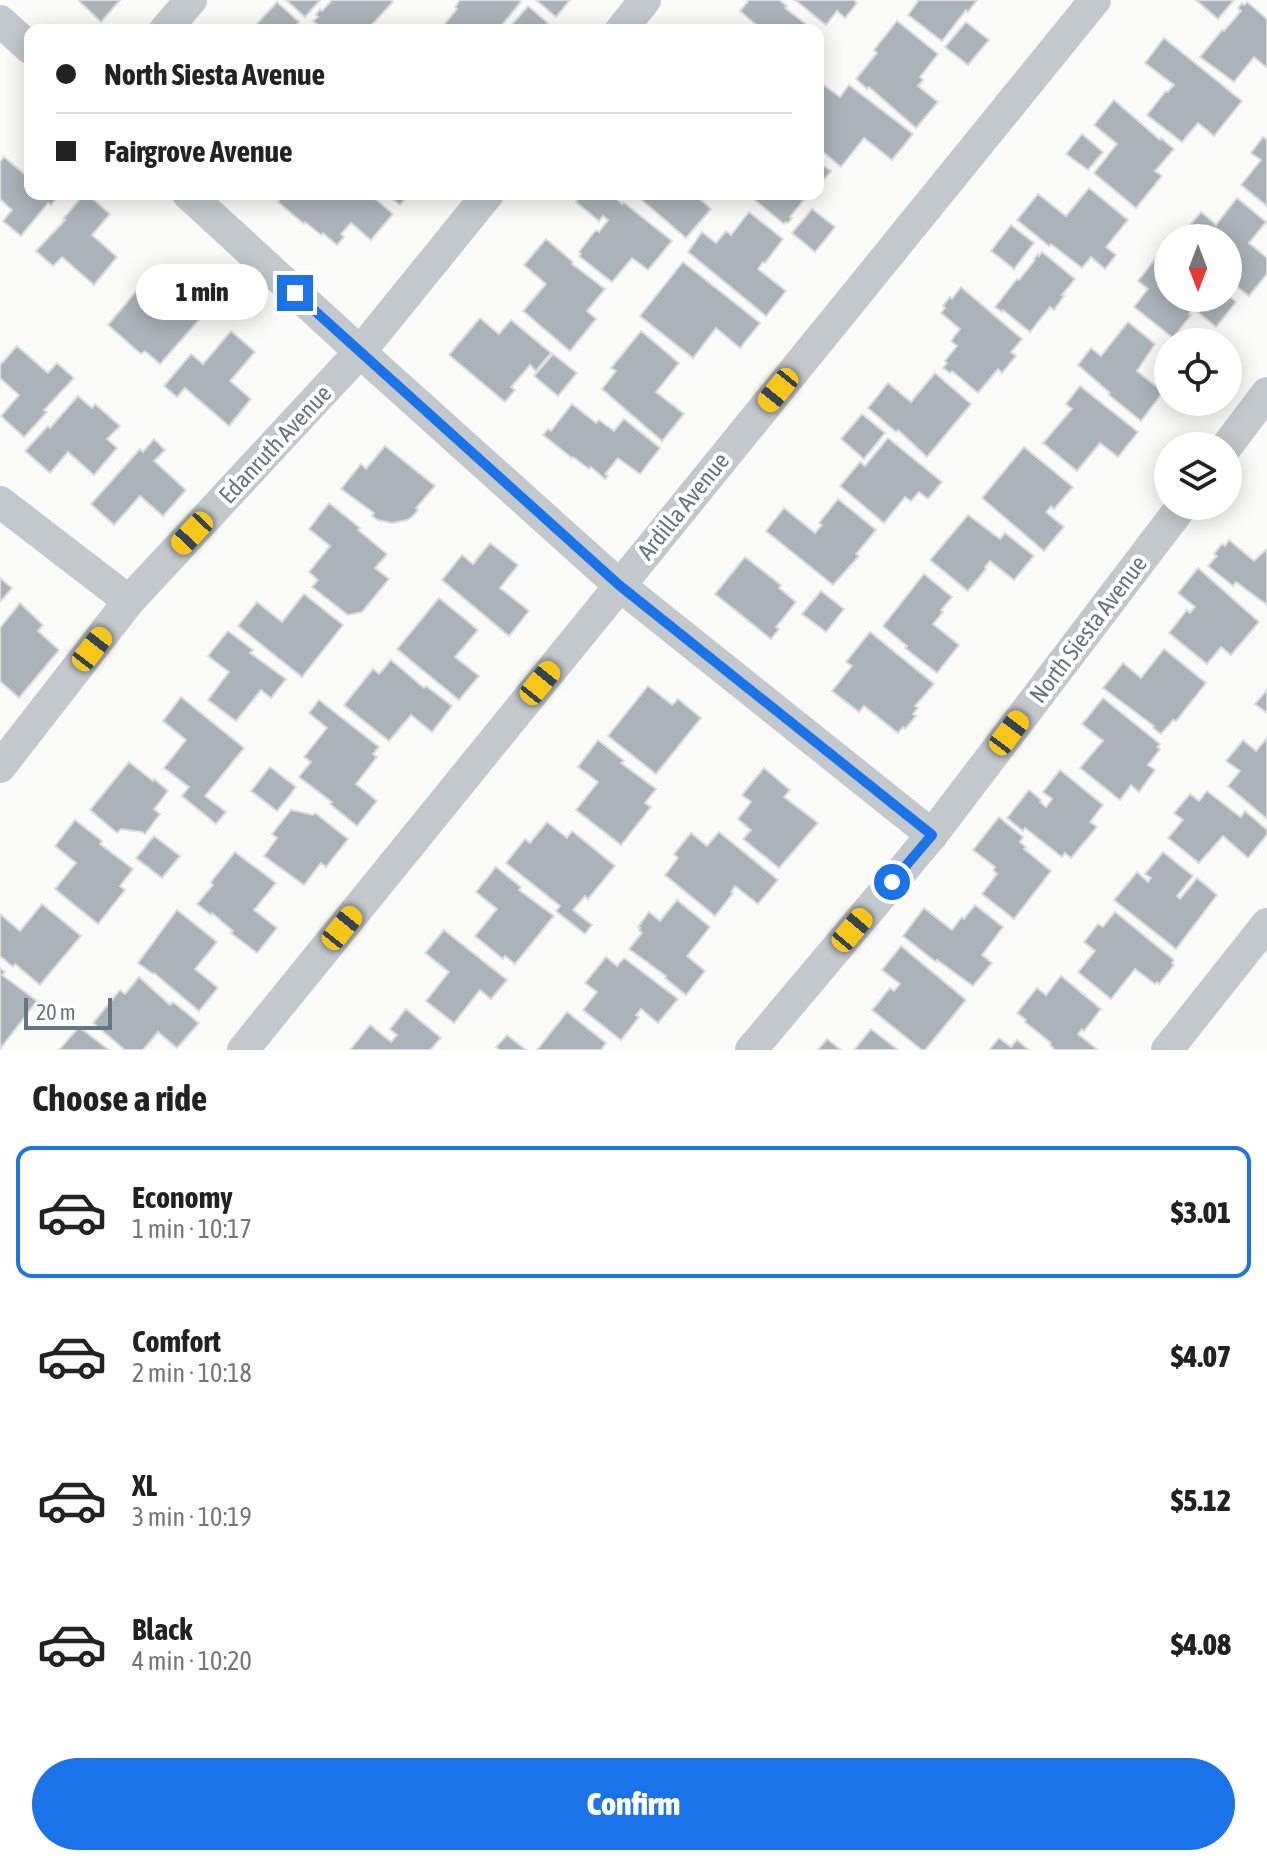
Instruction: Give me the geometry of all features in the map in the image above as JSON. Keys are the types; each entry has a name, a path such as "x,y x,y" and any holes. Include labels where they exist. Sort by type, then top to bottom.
{"street":[{"path":"170,24 191,0"},
{"path":"626,24 645,0"},
{"name":"Ardilla Avenue","path":"243,1050 1095,0"},
{"path":"0,21 24,43"},
{"path":"195,200 619,585 932,835"},
{"name":"Edanruth Avenue","path":"0,767 129,601 360,352 483,200"},
{"path":"1238,432 1267,393"},
{"path":"0,502 129,601"},
{"name":"North Siesta Avenue","path":"751,1050 932,835 1171,520"},
{"path":"1167,1050 1265,929"}],"building":[{"path":"80,0 120,0 101,22"},
{"path":"286,0 320,0 305,17"},
{"path":"332,0 393,2 373,24 317,24 313,21 320,9 322,11"},
{"path":"460,0 521,2 503,24 445,24 457,9 455,7"},
{"path":"536,0 570,0 556,17"},
{"path":"749,0 779,0 806,24 755,24 740,11"},
{"path":"795,0 854,0 857,3 845,18 837,11 826,25"},
{"path":"919,0 977,0 942,41 908,15"},
{"path":"1196,0 1234,0 1218,19"},
{"path":"277,2 299,22 297,24 257,24"},
{"path":"1247,2 1267,19 1267,68 1254,57 1234,82 1200,57 1241,11 1238,8 1242,3"},
{"path":"528,6 548,23 547,24 513,24"},
{"path":"897,21 938,54 920,77 923,80 918,86 938,102 916,128 856,79"},
{"path":"966,22 989,40 968,65 945,47"},
{"path":"1164,38 1242,101 1214,136 1198,123 1182,142 1147,115 1174,85 1145,63"},
{"path":"824,85 840,97 849,85 913,134 892,160 864,138 841,167 824,153"},
{"path":"1114,100 1174,149 1155,171 1162,176 1136,208 1094,173 1117,144 1094,125"},
{"path":"1082,134 1103,152 1088,170 1066,154"},
{"path":"1263,137 1267,140 1267,206 1241,185 1261,160 1251,153"},
{"path":"4,157 24,174 24,200 56,200 51,205 48,203 21,236 3,221 12,210 0,199 0,162"},
{"path":"824,166 831,171 824,180"},
{"path":"1089,188 1128,220 1106,247 1116,255 1105,269 1091,257 1082,268 1017,220 1038,194 1066,216"},
{"path":"1237,198 1266,222 1249,243 1267,258 1267,274 1249,296 1242,291 1242,224 1217,224"},
{"path":"79,200 94,200 110,214 92,235 117,257 94,285 62,257 53,266 36,251"},
{"path":"377,200 393,214 371,240 351,223 341,234 344,237 337,245 323,233 321,235 304,224 278,202"},
{"path":"642,200 701,200 711,209 686,238"},
{"path":"755,200 804,200 788,223 784,224"},
{"path":"576,202 623,202 672,241 648,270 632,258 612,282 579,256 596,230 599,232 608,220 603,216 599,221"},
{"path":"812,209 835,227 815,252 792,233"},
{"path":"749,212 783,239 758,269 786,291 766,316 688,252 702,232 716,243 726,231 731,235"},
{"path":"1201,212 1215,224 1191,224"},
{"path":"1011,225 1034,243 1014,269 991,251"},
{"path":"546,239 605,289 587,311 596,319 570,351 523,311 546,284 524,265"},
{"path":"1042,252 1075,279 1054,310 1050,307 1030,332 995,307"},
{"path":"1154,260 1154,312 1190,312 1181,328 1160,328 1134,307 1148,289 1138,281"},
{"path":"683,262 760,323 740,348 716,328 693,358 640,316"},
{"path":"181,276 213,304 160,364 145,351 141,354 108,325 143,283 161,298"},
{"path":"961,287 1022,339 1011,352 1016,356 1002,373 998,369 978,393 952,371 950,373 943,368 957,346 951,341 960,329 941,313 945,308 943,306"},
{"path":"1198,312 1228,312 1216,327"},
{"path":"480,318 499,334 511,320 551,353 536,371 530,365 511,387 515,390 505,402 449,355"},
{"path":"1128,322 1154,343 1137,371 1154,385 1154,404 1141,421 1078,365 1091,348 1101,356"},
{"path":"231,331 255,352 230,381 251,399 229,426 185,388 177,397 164,386 191,354 203,364"},
{"path":"641,331 679,363 656,392 684,414 662,441 602,389 616,371 611,368"},
{"path":"17,346 48,373 57,363 74,378 24,437 1,416 19,395 0,378 0,365"},
{"path":"553,354 577,373 558,396 534,376"},
{"path":"935,373 971,404 927,457 868,408 888,383 911,402"},
{"path":"1080,386 1138,432 1118,457 1100,443 1077,471 1043,443 1072,409 1066,404"},
{"path":"78,396 92,408 95,404 120,426 107,439 117,448 94,475 68,452 50,473 25,451"},
{"path":"572,404 596,423 599,420 614,431 624,419 660,448 640,474 618,458 605,474 608,476 605,479 543,435 548,429 551,431"},
{"path":"862,414 885,433 864,459 841,439"},
{"path":"888,438 942,482 928,499 919,492 911,501 905,497 884,523 840,486 860,462 865,466"},
{"path":"154,439 165,450 154,461 186,490 163,516 140,496 114,525 91,504 140,449 143,452"},
{"path":"385,446 435,486 413,516 392,523 372,516 374,513 341,489 361,464 366,469"},
{"path":"1024,447 1073,487 1054,509 1051,506 1046,512 1064,527 1044,551 982,498"},
{"path":"838,499 876,530 856,554 859,556 833,585 766,531 784,508 815,533"},
{"path":"329,503 387,554 375,568 389,579 362,612 348,615 312,587 318,580 309,572 330,546 309,529"},
{"path":"968,515 1000,539 1005,533 1034,556 1014,580 990,561 968,591 930,560"},
{"path":"1229,540 1254,561 1267,549 1267,605 1236,582 1233,586 1208,566 1222,544 1225,546"},
{"path":"490,543 518,565 500,588 529,611 509,636 442,580 462,555 473,564"},
{"path":"745,557 781,585 779,588 796,602 776,627 779,629 771,639 715,594"},
{"path":"1198,568 1259,622 1231,655 1221,647 1207,664 1169,633 1187,610 1190,613 1195,607 1178,593"},
{"path":"924,574 952,597 933,624 959,645 937,673 883,626"},
{"path":"0,578 12,588 0,602"},
{"path":"821,591 844,609 826,632 802,614"},
{"path":"304,594 343,625 302,677 238,626 257,602 282,622"},
{"path":"439,598 478,630 455,657 479,676 459,700 397,649"},
{"path":"20,603 43,625 38,631 59,650 19,698 0,681 0,628"},
{"path":"228,631 253,650 250,653 286,679 271,698 261,690 236,721 208,700 229,672 208,656"},
{"path":"870,632 934,684 915,706 918,708 913,714 916,716 898,733 864,706 859,712 832,691 852,666 846,662"},
{"path":"1164,649 1206,683 1176,721 1173,720 1161,734 1103,688 1123,663 1141,678"},
{"path":"391,660 424,688 426,686 452,706 432,732 411,715 389,741 344,705 373,669 379,674"},
{"path":"648,686 672,705 678,699 701,718 656,774 608,736"},
{"path":"1267,690 1267,713 1255,704"},
{"path":"181,697 244,748 205,796 226,812 216,824 182,796 189,787 164,768 186,740 163,721"},
{"path":"1103,698 1160,744 1157,747 1160,749 1148,765 1155,770 1139,792 1131,785 1120,800 1080,768 1103,741 1082,724"},
{"path":"319,700 379,747 373,754 377,757 356,784 377,801 357,826 299,777 311,762 304,757 327,728 309,713"},
{"path":"1267,738 1267,819 1228,786 1240,771 1226,761 1243,740 1256,751"},
{"path":"598,740 624,761 621,763 656,789 645,803 651,807 621,845 576,810 598,782 578,767"},
{"path":"129,762 168,791 154,809 160,814 145,834 121,829 117,833 90,810"},
{"path":"270,767 296,787 277,811 251,791"},
{"path":"764,768 790,790 784,797 818,823 779,868 743,839 751,830 738,819 751,802 742,795"},
{"path":"1060,770 1103,805 1090,822 1097,827 1071,858 1065,853 1062,857 1007,818 1029,790 1046,807 1052,799 1043,792"},
{"path":"1207,791 1241,817 1245,811 1267,830 1267,835 1248,858 1223,836 1199,863 1168,838 1183,820 1174,813 1190,794 1199,801"},
{"path":"291,810 315,813 348,839 326,867 321,863 304,885 264,856 277,838 272,834"},
{"path":"999,817 1023,837 1020,842 1026,847 1024,849 1051,871 1014,919 982,894 997,874 993,870 995,867 973,850"},
{"path":"75,820 133,869 120,886 125,890 98,924 55,889 76,863 55,846"},
{"path":"547,822 567,838 572,831 615,866 588,899 585,896 573,910 592,925 585,934 556,911 560,906 506,863 525,839 530,843"},
{"path":"719,832 778,880 758,904 735,886 715,916 665,875 678,858 674,854 691,833 707,846"},
{"path":"154,836 180,856 162,878 136,858"},
{"path":"235,852 276,883 254,910 277,928 257,953 212,913 197,904"},
{"path":"1163,852 1193,876 1177,896 1180,899 1197,878 1217,895 1176,949 1114,900 1137,872 1148,882 1151,878 1145,874"},
{"path":"496,867 521,887 519,890 554,916 515,964 505,956 503,959 475,936 497,909 476,892"},
{"path":"677,900 710,927 687,956 705,971 686,995 629,949 642,933 638,927 649,912 660,921"},
{"path":"42,904 81,936 40,985 0,956 0,914 20,931"},
{"path":"975,905 1003,927 982,955 992,963 973,986 903,936 924,908 952,930"},
{"path":"177,910 217,942 195,969 218,988 199,1011 138,963"},
{"path":"1115,912 1174,960 1174,965 1159,984 1135,969 1111,999 1078,972 1095,951 1084,942 1098,924 1103,927"},
{"path":"444,930 507,980 491,999 480,990 454,1023 426,1001 449,972 425,953"},
{"path":"901,946 966,1000 925,1050 872,1010 890,988 894,991 900,984 882,970"},
{"path":"606,957 617,966 624,958 678,999 658,1023 641,1009 636,1015 639,1017 621,1040 583,1010 597,992 585,983"},
{"path":"0,968 5,972 2,975 37,1001 0,1049"},
{"path":"1061,976 1101,1009 1078,1034 1098,1050 1055,1050 1017,1013 1037,988 1046,995"},
{"path":"139,977 170,1005 173,1002 199,1023 177,1048 158,1032 143,1050 125,1050 93,1023 120,990 125,994"},
{"path":"406,1009 441,1038 430,1050 350,1050 370,1025 391,1042 397,1035 390,1029"},
{"path":"567,1012 606,1043 601,1050 537,1050"},
{"path":"79,1027 109,1050 59,1050"},
{"path":"871,1029 898,1050 854,1050"},
{"path":"507,1035 526,1050 500,1050 496,1047"},
{"path":"999,1038 1011,1047 1017,1040 1029,1050 989,1050"},
{"path":"827,1039 841,1050 818,1050"}],"route":[{"path":"295,293 619,585 932,835 892,882"}]}
